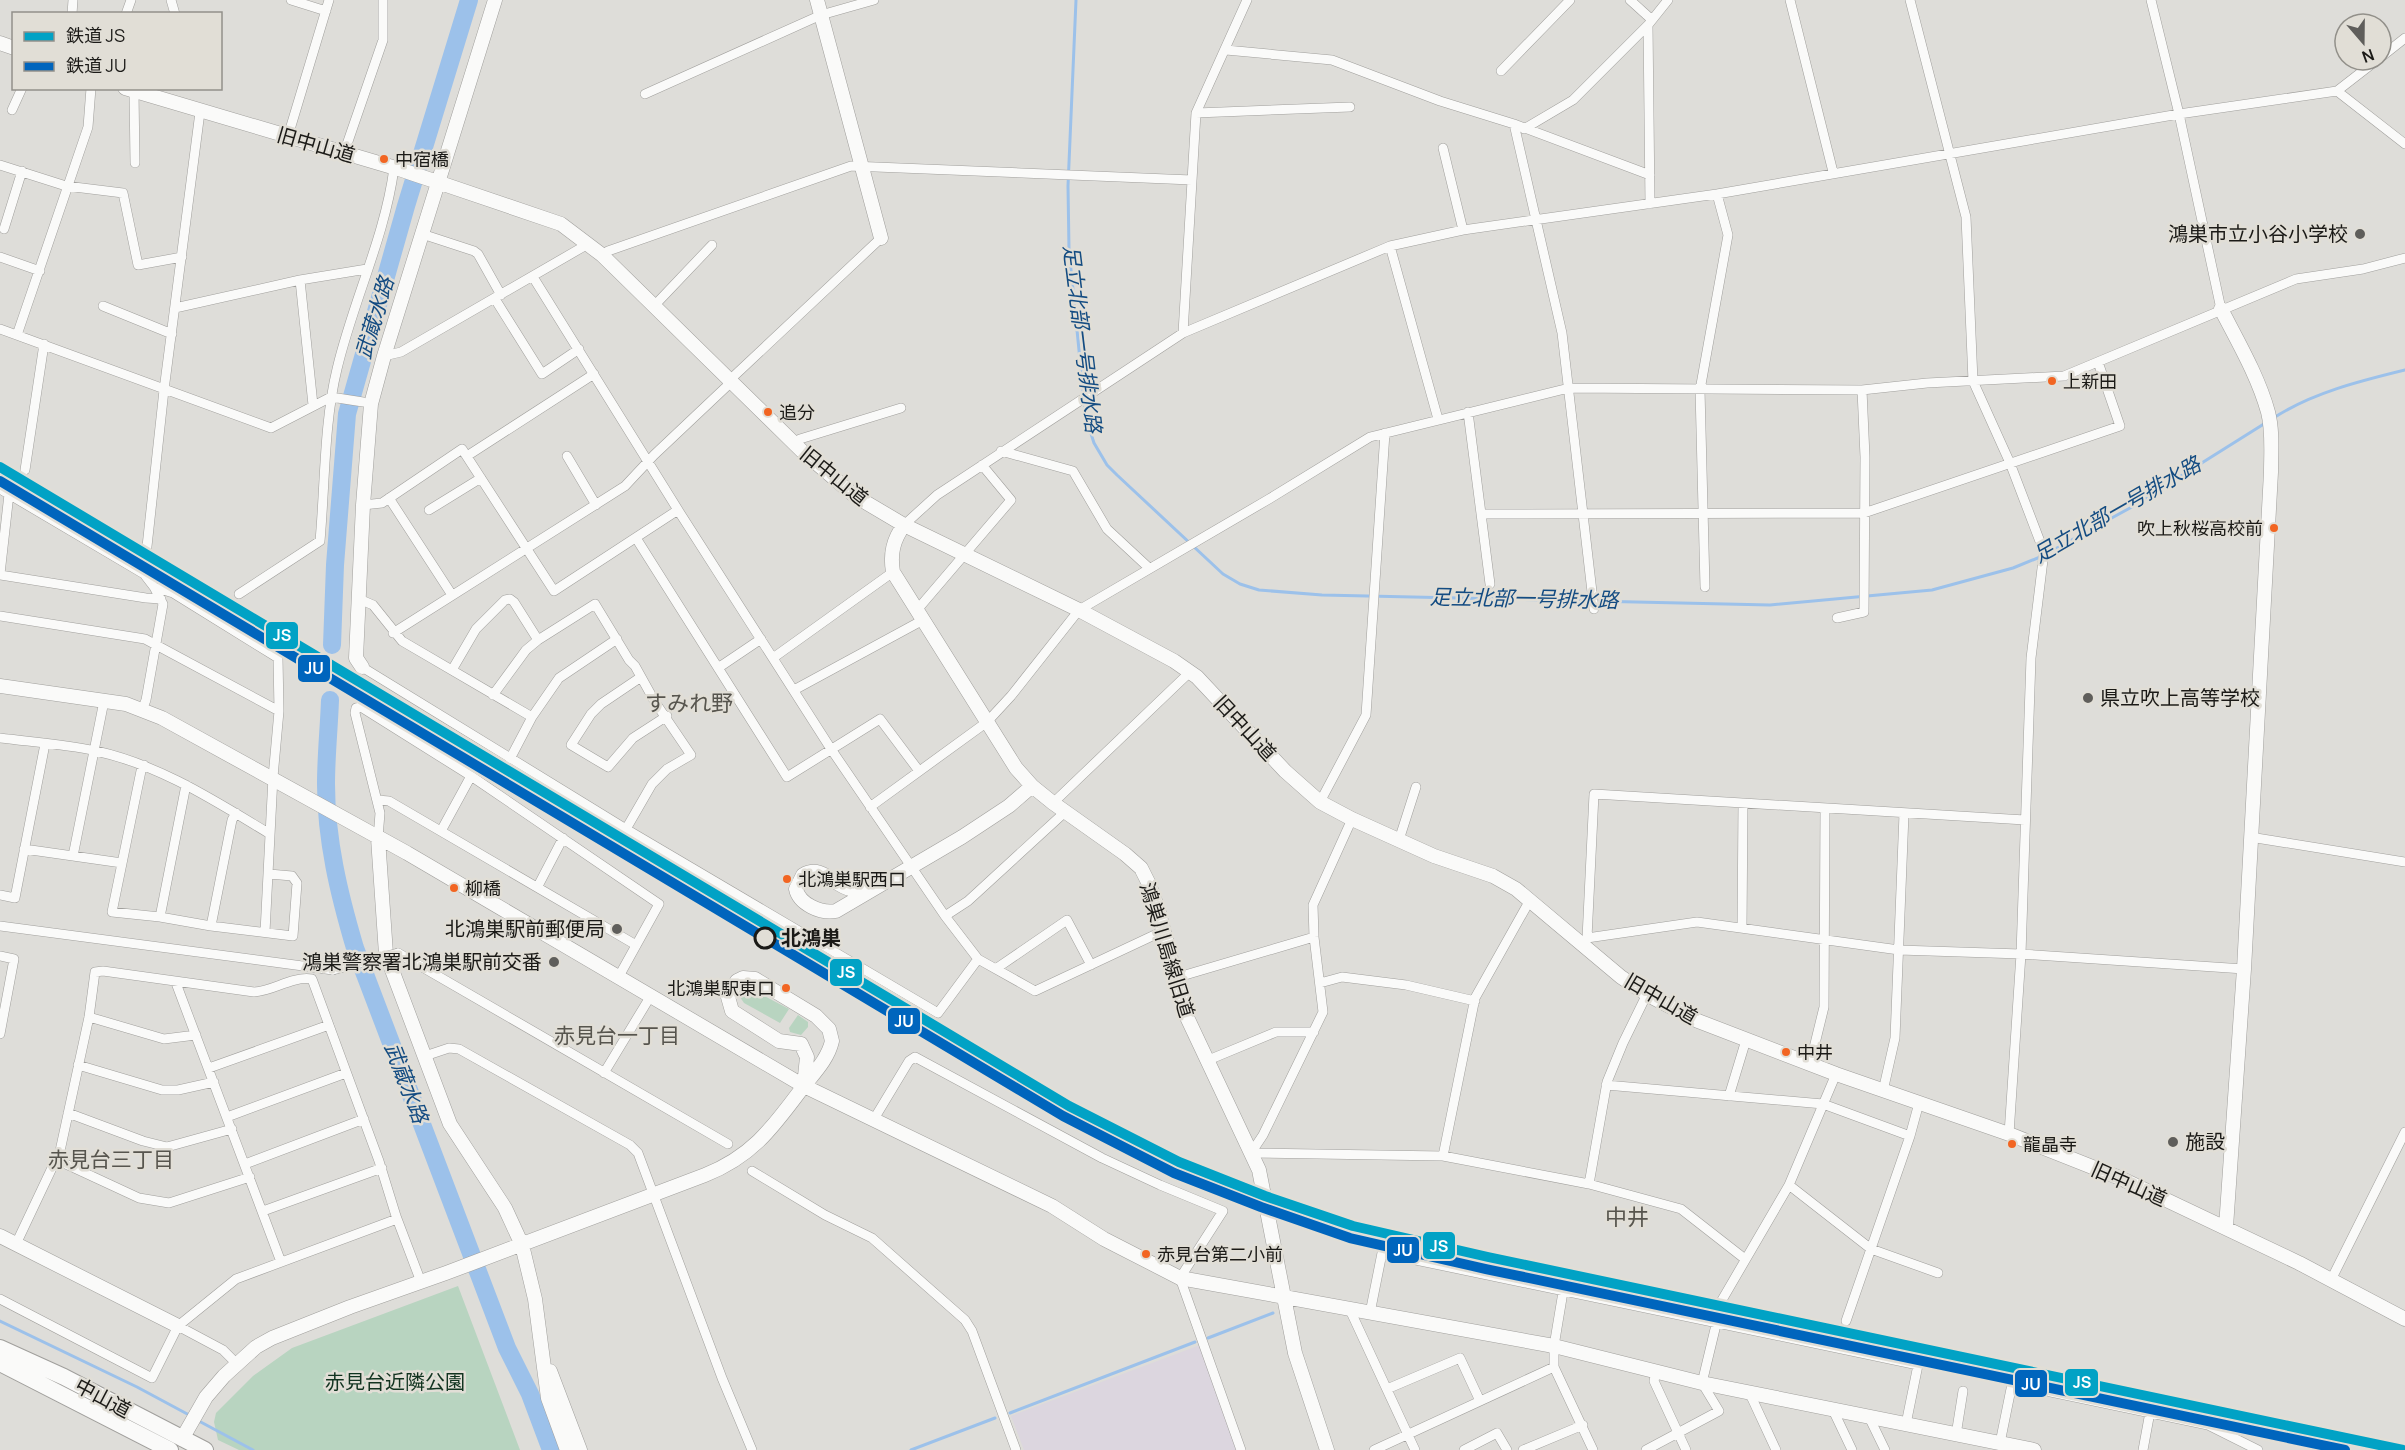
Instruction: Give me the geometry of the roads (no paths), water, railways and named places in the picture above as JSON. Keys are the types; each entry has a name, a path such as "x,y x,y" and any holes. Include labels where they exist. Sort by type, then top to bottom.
{"highway":[{"name":"中山道","path":"0,1348 64,1377 176,1446"},
{"name":"中山道","path":"0,1363 176,1446 205,1450"}],"street":[{"path":"291,0 326,11"},
{"path":"288,136 329,0"},
{"path":"344,153 383,40 383,0"},
{"path":"495,0 436,181 384,356 367,403 356,658 362,667 626,830 938,1013 978,959"},
{"path":"393,633 625,486 730,381 881,238 817,0"},
{"path":"645,94 821,15 874,0"},
{"path":"1183,333 1196,112 1247,0"},
{"path":"1501,71 1570,0"},
{"path":"1630,0 1649,22 1650,204"},
{"path":"1519,126 1573,100 1668,0"},
{"path":"1790,0 1833,172"},
{"path":"1911,0 1967,226 1973,381 2010,463 2044,552 2031,658 2021,954 2009,1134"},
{"path":"2151,0 2179,114 2221,309 2246,357 2268,412 2271,437 2244,969 2226,1227"},
{"path":"2393,48 2405,38"},
{"path":"1226,50 1332,60 1440,101 1519,126 1650,175"},
{"path":"773,658 893,572 892,549 904,525 937,495 1001,451 1183,333 1390,246 1463,230 1718,194 1833,172 2179,114 2337,91 2362,72"},
{"path":"12,110 21,90"},
{"path":"17,335 88,127 91,90"},
{"path":"129,90 135,163"},
{"name":"旧中山道","path":"129,90 398,169 561,224 602,255 794,443 855,496 904,525 1079,610 1174,661 1197,676 1285,771 1320,802 1434,856 1493,876 1585,941 1621,977 1647,994 1698,1021 1836,1074 2009,1134 2120,1178 2226,1227 2405,1319"},
{"path":"2337,91 2405,144"},
{"path":"1196,112 1350,107"},
{"path":"144,574 164,390 200,112"},
{"path":"1519,126 1536,220 1562,333 1594,608"},
{"path":"1443,148 1463,230"},
{"path":"0,165 66,186 123,193 138,265 182,257"},
{"path":"602,255 851,166 1191,180"},
{"path":"239,594 321,541 337,367 398,169"},
{"path":"4,229 22,171"},
{"path":"1706,587 1700,390 1728,235 1718,194"},
{"path":"422,234 478,254 498,297 542,374 579,349"},
{"path":"384,356 401,352 588,244"},
{"path":"654,306 712,245"},
{"path":"1390,246 1438,419"},
{"path":"0,257 40,271"},
{"path":"870,807 987,722 1011,696 1079,610 1269,500 1370,437 1569,388 1862,390 2064,376 2296,279 2363,269 2405,258"},
{"path":"175,308 300,280 367,269"},
{"path":"533,277 831,749 945,916 978,959 1035,991 1163,931"},
{"path":"300,280 313,405"},
{"path":"103,306 172,334"},
{"path":"0,329 271,428 313,405 335,397 367,403"},
{"path":"25,470 44,344"},
{"path":"1483,514 1864,513 2120,426 2098,362"},
{"path":"467,456 594,374"},
{"path":"1837,618 1864,612 1865,448 1862,390"},
{"path":"794,443 800,439 901,408"},
{"path":"1468,412 1483,514 1490,584"},
{"path":"1320,802 1366,715 1385,433"},
{"path":"363,505 382,503 462,449 554,591 678,510"},
{"path":"1001,451 1073,471 1107,529 1149,568"},
{"path":"567,456 596,505"},
{"path":"794,690 920,615 1011,500 982,465"},
{"path":"429,510 481,478"},
{"path":"0,489 144,574 154,587 163,604 146,700 142,710"},
{"path":"9,494 0,574 161,599"},
{"path":"389,498 452,595"},
{"path":"636,538 788,777 880,719 919,771"},
{"name":"鴻巣川島線旧道","path":"893,572 1016,768 1032,786 1053,803 1141,868 1158,909 1185,1013 1258,1170 1295,1353 1327,1450"},
{"path":"154,587 173,592 278,658 279,711 273,777 265,932"},
{"path":"358,599 373,605 393,633 402,641 532,717"},
{"path":"452,670 476,629 505,600 510,599 514,602 538,640"},
{"path":"493,695 513,664 538,640 595,604 655,702 667,716 691,755 667,769 652,784 626,830"},
{"path":"0,616 145,639 279,711"},
{"path":"510,759 532,717 564,673 617,639"},
{"path":"718,668 761,639"},
{"path":"1053,803 1190,672"},
{"path":"641,677 601,704 591,714 571,745 608,767 633,738 667,716"},
{"path":"0,686 104,701 142,710 197,736 273,777 804,1086 1052,1206 1104,1239 1180,1278 1554,1346 1750,1394 1956,1435 1982,1445 2000,1443 2034,1450"},
{"path":"73,856 104,701"},
{"path":"567,1450 548,1398 544,1376 544,1355 531,1276 517,1247 505,1208 450,1124 386,954 375,836 380,813 355,713 356,708 361,706 471,776 659,904 618,978"},
{"path":"0,738 95,750 144,765 186,785 270,834"},
{"path":"0,895 15,898 45,744"},
{"path":"144,765 112,912 293,936 297,883 292,876 269,874"},
{"path":"441,831 471,776"},
{"path":"160,917 186,785"},
{"path":"878,885 860,890 850,889 814,871 803,875 796,889 801,900 820,911 832,912 850,904 878,885 986,823 1032,786"},
{"path":"1399,840 1416,787"},
{"path":"2025,820 1594,794 1585,941 1697,922 1899,950 2021,954 2244,969"},
{"path":"377,800 389,801 636,945"},
{"path":"1742,928 1743,804"},
{"path":"1810,1064 1824,1007 1825,809"},
{"path":"945,916 968,902 1065,812"},
{"path":"211,926 232,820 236,813"},
{"path":"1883,1091 1895,1038 1904,814"},
{"path":"1251,1153 1263,1135 1323,1012 1314,937 1314,905 1352,819"},
{"path":"2250,837 2405,862"},
{"path":"538,886 564,838"},
{"path":"24,849 122,863"},
{"path":"1443,1156 1474,1001 1530,900"},
{"path":"997,969 1067,920 1091,965"},
{"path":"0,926 333,970 398,953 728,1144"},
{"path":"1175,978 1314,937"},
{"path":"0,956 14,959 0,1034"},
{"path":"16,1244 57,1160 88,1017 95,972 103,971 176,983 254,992 266,991 301,978 312,979 382,1168 397,1219 421,1282"},
{"path":"1320,982 1342,977 1406,985 1474,1001"},
{"path":"176,1446 206,1397 236,1363 272,1338 718,1170 747,1153 770,1132 813,1076 831,1047 832,1041 829,1029 816,1016 755,979 743,978 737,981 728,997 732,1011 779,1041 801,1044 807,1057 804,1086"},
{"path":"176,983 281,1262"},
{"path":"1589,1184 1606,1085 1647,994"},
{"path":"604,1073 647,1002"},
{"path":"88,1017 164,1039 196,1035"},
{"path":"209,1068 329,1025"},
{"path":"1206,1061 1276,1032 1314,1032"},
{"path":"1728,1096 1746,1040"},
{"path":"425,1056 449,1048 459,1048 630,1145 638,1153 722,1378 752,1450"},
{"path":"874,1119 909,1060 915,1057 1102,1158 1223,1211 1180,1278"},
{"path":"78,1065 162,1090 178,1090 214,1082"},
{"path":"227,1117 346,1073"},
{"path":"1646,1450 1719,1411 1702,1383 1722,1300 1789,1185 1836,1074"},
{"path":"1606,1085 1823,1104 1910,1136"},
{"path":"1846,1321 1910,1136 1919,1103"},
{"path":"68,1113 143,1141 167,1147 232,1129"},
{"path":"245,1164 364,1119"},
{"path":"2331,1280 2405,1132"},
{"path":"1251,1153 1443,1156 1589,1184 1681,1209 1745,1259"},
{"path":"57,1160 139,1198 169,1203 250,1177"},
{"path":"262,1211 382,1168"},
{"path":"752,1171 825,1215 872,1238 965,1320 972,1331 1016,1450"},
{"path":"1789,1185 1871,1249 1938,1273"},
{"path":"0,1299 152,1378 178,1326 236,1279 397,1219"},
{"path":"0,1236 223,1350 236,1363"},
{"path":"1370,1313 1382,1253 1918,1365 1906,1424"},
{"path":"1180,1278 1241,1450"},
{"path":"1563,1292 1554,1346 1554,1367 1593,1450"},
{"path":"1350,1310 1415,1450"},
{"path":"544,1355 580,1450"},
{"path":"1387,1389 1460,1358 1480,1401"},
{"path":"1374,1450 1554,1367"},
{"path":"1656,1372 1654,1381 1686,1450"},
{"path":"2000,1443 2012,1383 2208,1425 2258,1450"},
{"path":"1956,1435 1963,1391"},
{"path":"1750,1394 1776,1450"},
{"path":"1833,1410 1852,1450"},
{"path":"2143,1450 2150,1412"},
{"path":"1869,1417 1885,1450"},
{"path":"1523,1450 1583,1425"},
{"path":"1464,1450 1497,1433 1507,1450"}],"waterway":[{"name":"武蔵水路","path":"332,645 335,565 347,414 406,206 469,0"},
{"name":"足立北部一号排水路","path":"1076,0 1068,186 1069,250 1086,418 1094,443 1107,465 1223,574 1240,584 1259,590 1322,595 1770,605 1932,590 2013,568 2040,557"},
{"name":"足立北部一号排水路","path":"2272,419 2319,395 2353,383 2405,370"},
{"name":"足立北部一号排水路","path":"2046,554 2130,508 2267,422"},
{"name":"武蔵水路","path":"330,700 326,774 328,826 339,887 355,948 507,1348 530,1394 551,1450"},
{"path":"1208,1338 1273,1313"},
{"path":"0,1321 137,1387 191,1416"},
{"path":"1010,1413 1195,1342"},
{"path":"911,1450 995,1418"},
{"path":"197,1420 253,1450"}],"rail line":[{"name":"JS","path":"0,467 1069,1106 1179,1162 1265,1196 1353,1226 1488,1257 2403,1450"},
{"name":"JU","path":"0,481 1063,1116 1174,1173 1350,1238 1486,1269 2345,1450"}],"place":[{"name":"中宿橋","path":"384,159"},
{"name":"鴻巣市立小谷小学校","path":"2360,234"},
{"name":"上新田","path":"2052,381"},
{"name":"追分","path":"768,412"},
{"name":"吹上秋桜高校前","path":"2274,528"},
{"name":"県立吹上高等学校","path":"2088,698"},
{"name":"北鴻巣駅西口","path":"787,879"},
{"name":"柳橋","path":"454,888"},
{"name":"北鴻巣駅前郵便局","path":"617,929"},
{"name":"北鴻巣","path":"765,938"},
{"name":"鴻巣警察署北鴻巣駅前交番","path":"554,962"},
{"name":"北鴻巣駅東口","path":"786,988"},
{"name":"中井","path":"1786,1052"},
{"name":"施設","path":"2173,1142"},
{"name":"龍晶寺","path":"2012,1144"},
{"name":"赤見台第二小前","path":"1146,1254"}],"district":[{"name":"すみれ野","path":"689,703"},
{"name":"赤見台一丁目","path":"617,1036"},
{"name":"赤見台三丁目","path":"111,1160"},
{"name":"中井","path":"1627,1217"}],"park label":[{"name":"赤見台近隣公園","path":"395,1382"}]}
